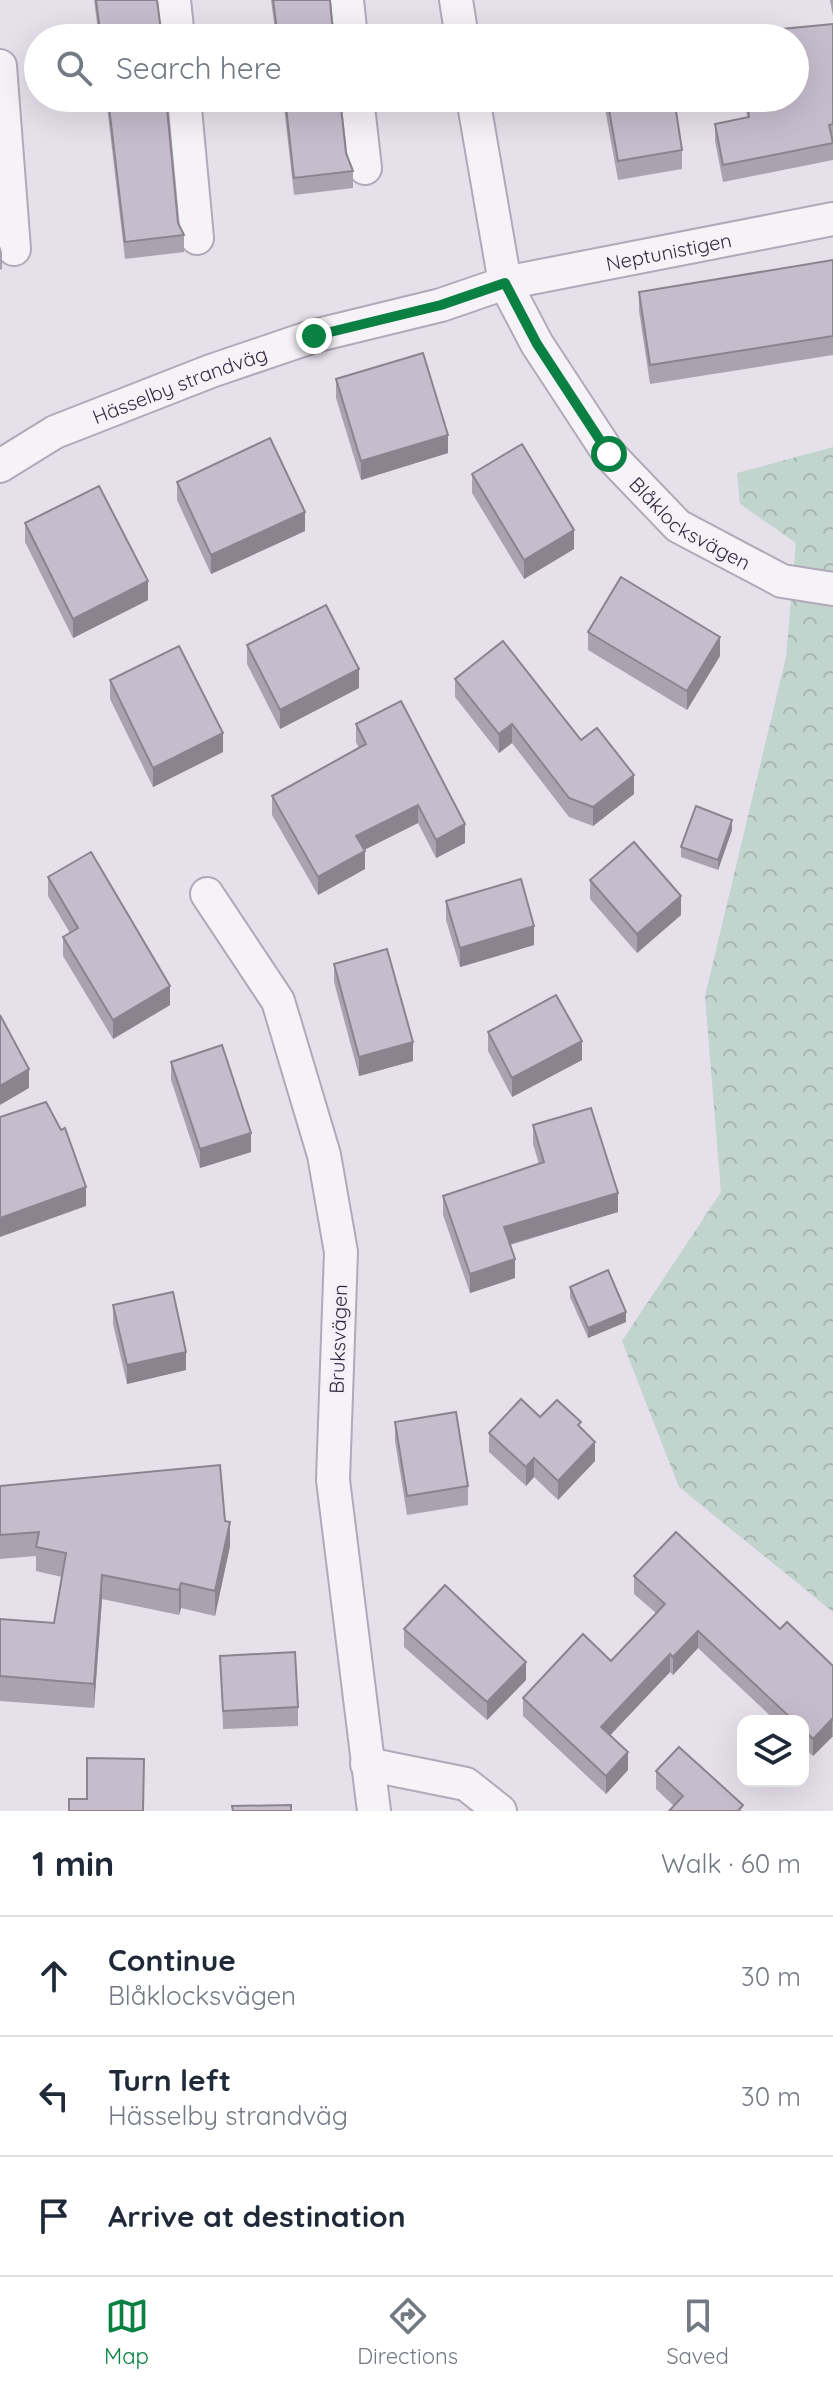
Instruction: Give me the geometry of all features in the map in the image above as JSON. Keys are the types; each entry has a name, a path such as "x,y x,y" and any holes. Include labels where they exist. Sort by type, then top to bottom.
{"street":[{"path":"174,0 177,24"},
{"path":"347,0 350,24"},
{"path":"456,0 460,24"},
{"path":"0,66 14,249"},
{"path":"185,112 197,238"},
{"path":"359,112 365,168"},
{"name":"Blåklocksvägen","path":"475,112 505,283 537,344 609,454 678,526 782,581 833,589"},
{"name":"Neptunistigen","path":"505,283 833,219"},
{"name":"Hässelby strandväg","path":"0,466 55,432 211,371 314,336 441,305 505,283"},
{"name":"Bruksvägen","path":"207,894 278,1001 324,1155 341,1252 333,1480 374,1811"},
{"path":"367,1764 466,1784 500,1811"}],"green space":[{"path":"833,447 833,1612 679,1487 622,1341 721,1192 705,996 786,657 796,543 740,504 737,473"}],"building":[{"path":"96,0 157,0 160,24 99,24"},
{"path":"273,0 330,0 333,24 276,24"},
{"path":"833,24 833,124 829,125 833,143 723,165 715,124 749,117 748,112 809,112 809,26"},
{"path":"110,112 167,112 178,223 184,235 125,242"},
{"path":"287,112 342,112 346,153 353,171 294,178"},
{"path":"609,112 676,112 682,150 618,161"},
{"path":"833,260 833,336 650,365 639,292"},
{"path":"423,353 448,435 361,461 336,379"},
{"path":"270,438 305,512 211,555 177,482"},
{"path":"522,444 574,530 524,560 472,474"},
{"path":"99,486 148,581 73,619 25,523"},
{"path":"621,577 720,637 687,691 588,632"},
{"path":"326,605 359,669 280,710 247,645"},
{"path":"503,641 581,740 597,728 634,775 593,807 569,798 512,724 499,734 455,679"},
{"path":"179,646 223,733 153,768 110,680"},
{"path":"401,701 465,824 436,840 418,805 356,836 365,851 318,877 272,796 366,744 356,724"},
{"path":"696,806 732,820 718,860 681,847"},
{"path":"634,842 681,896 637,934 590,880"},
{"path":"91,852 170,986 113,1020 63,937 78,928 48,877"},
{"path":"521,879 534,926 460,948 446,901"},
{"path":"387,949 413,1042 359,1057 334,964"},
{"path":"556,995 582,1041 512,1078 488,1032"},
{"path":"0,1015 29,1069 0,1086"},
{"path":"222,1045 251,1133 200,1149 171,1062"},
{"path":"46,1102 61,1130 65,1128 86,1187 0,1218 0,1117"},
{"path":"591,1108 618,1193 504,1227 515,1259 470,1274 443,1196 544,1162 533,1125"},
{"path":"608,1270 626,1312 588,1328 570,1287"},
{"path":"173,1292 186,1352 127,1365 113,1305"},
{"path":"521,1399 540,1417 557,1400 581,1422 578,1425 595,1442 558,1481 534,1458 526,1467 489,1433"},
{"path":"456,1412 468,1486 407,1496 395,1422"},
{"path":"220,1465 225,1521 230,1522 215,1591 181,1583 179,1590 102,1575 94,1684 0,1676 0,1619 54,1623 66,1553 36,1547 39,1532 0,1535 0,1486"},
{"path":"676,1532 780,1629 787,1622 833,1666 833,1720 813,1739 809,1735 809,1715 788,1715 698,1631 673,1657 670,1654 601,1727 628,1752 606,1776 523,1698 583,1634 611,1661 665,1604 634,1576"},
{"path":"445,1585 526,1662 487,1702 404,1629"},
{"path":"295,1652 298,1707 223,1711 220,1656"},
{"path":"679,1747 743,1805 738,1811 669,1811 683,1796 656,1771"},
{"path":"87,1758 144,1759 143,1811 69,1811 69,1799 87,1799"},
{"path":"291,1805 291,1811 233,1811 232,1806"}],"route":[{"path":"314,336 441,305 505,283 537,344 609,454"}]}
